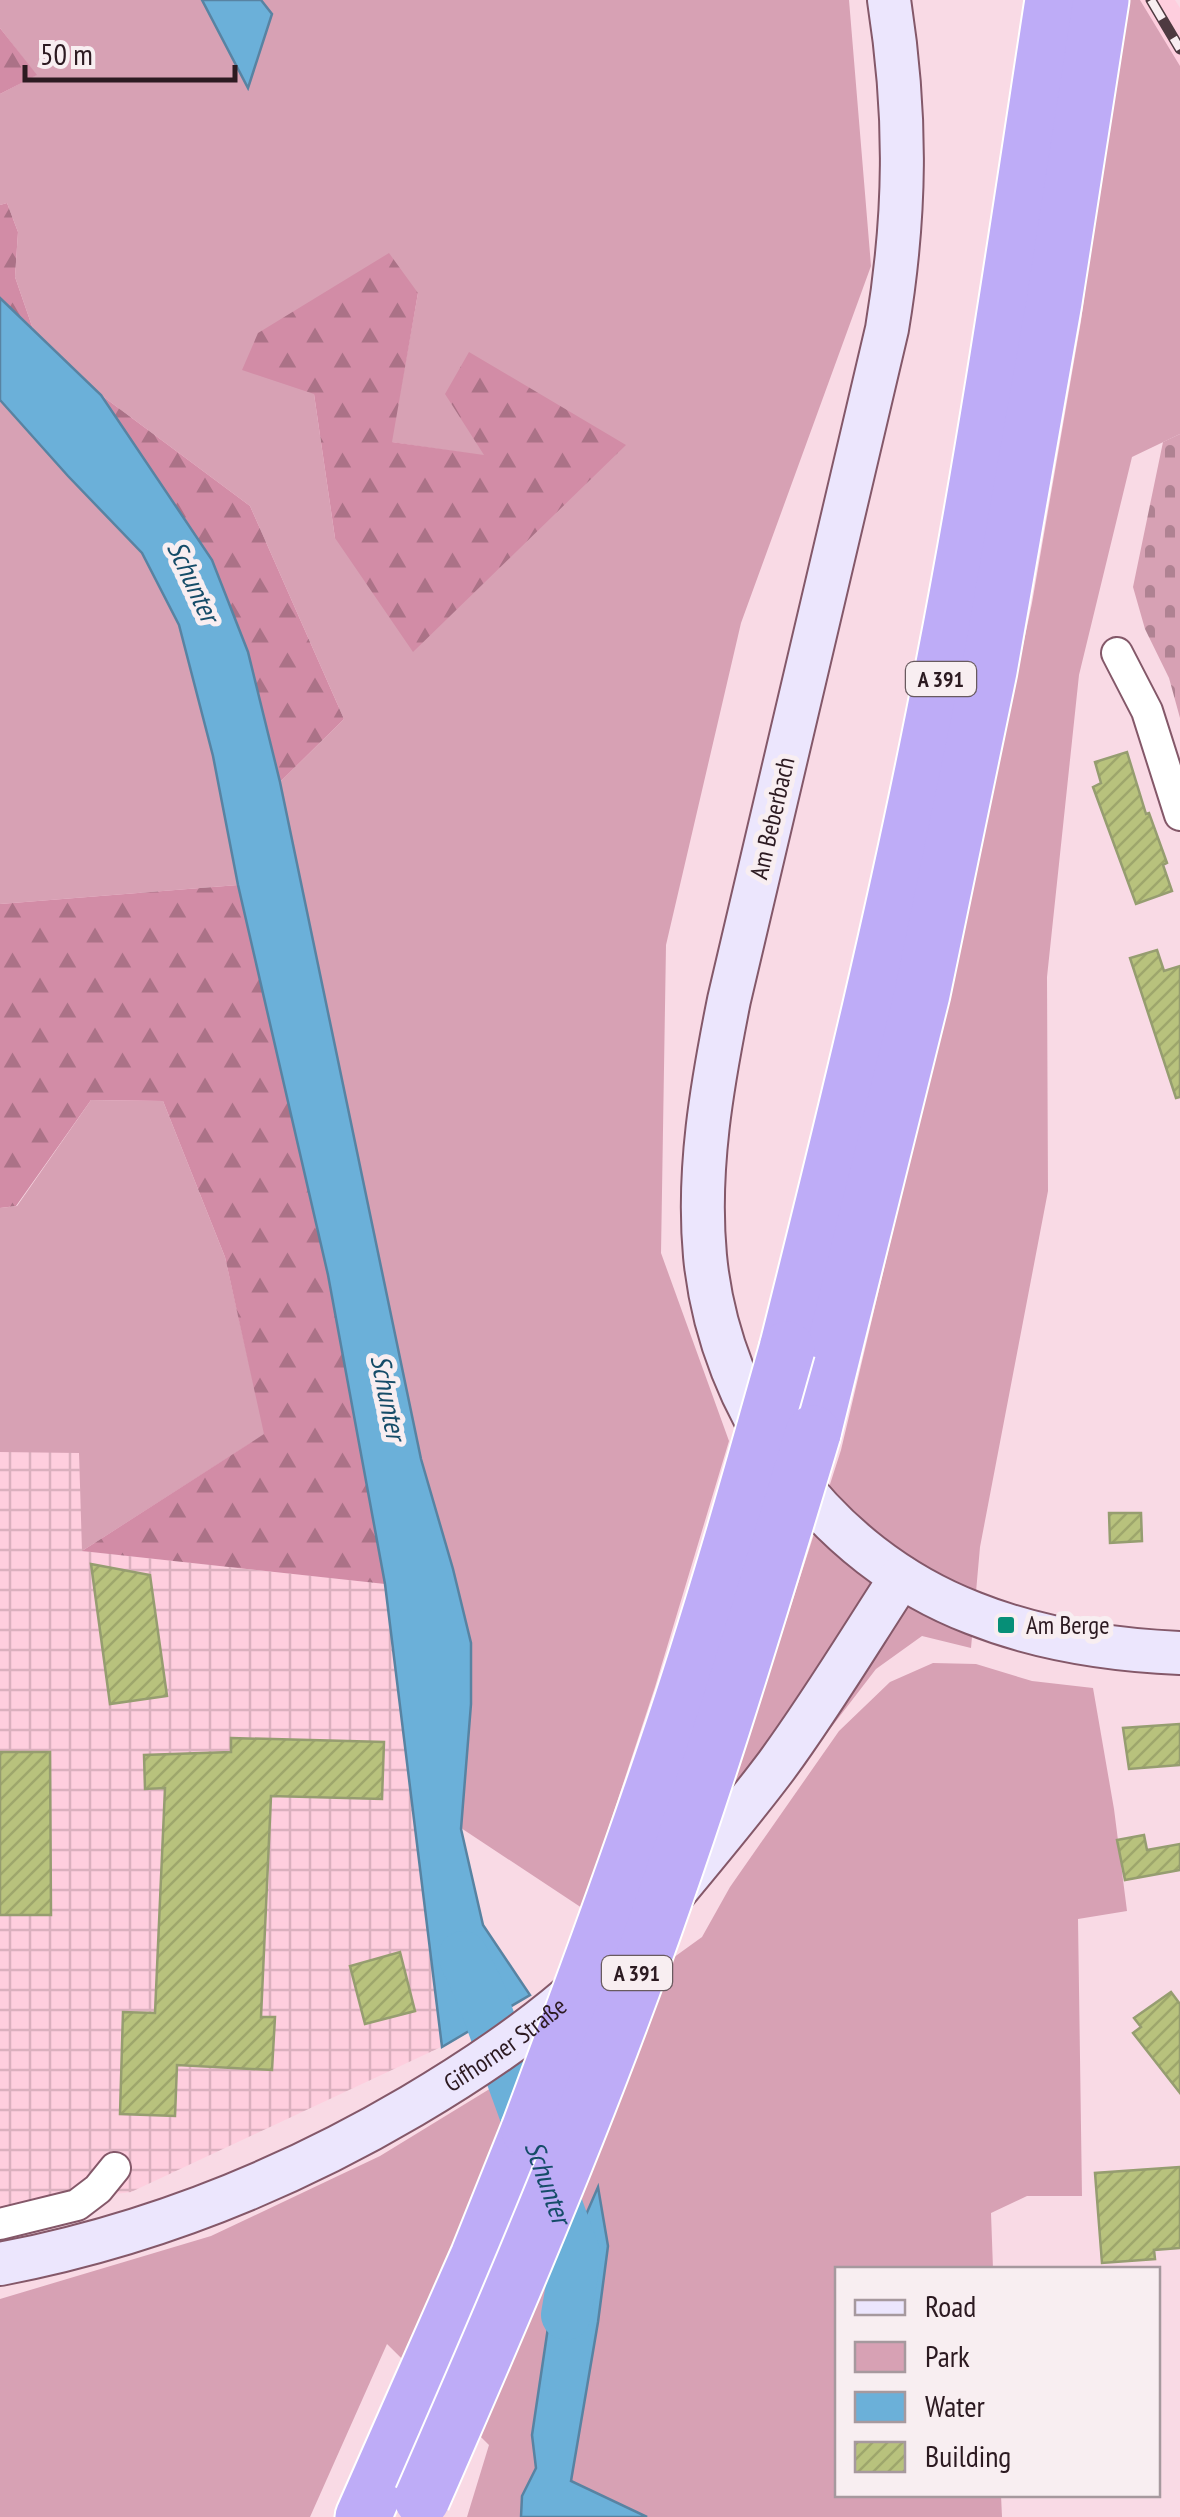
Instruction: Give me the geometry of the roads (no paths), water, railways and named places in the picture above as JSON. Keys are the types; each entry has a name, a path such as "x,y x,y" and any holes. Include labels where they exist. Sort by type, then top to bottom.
{"highway":[{"name":"A 391","path":"363,2517 478,2257 579,1997 666,1750 787,1350 876,989 944,667 999,354 1084,3"},
{"name":"A 391","path":"418,2511 522,2270 624,2012 711,1761 813,1433 922,994 989,672 1051,320 1084,3"}],"main road":[{"name":"Am Beberbach","path":"888,0 900,82 903,156 896,272 887,330 728,1000 704,1160 703,1216 712,1298 721,1338 752,1415 794,1480 871,1556 901,1577 970,1612 1032,1633 1116,1648 1180,1653"},
{"name":"Gifhorner Straße","path":"0,2264 76,2248 200,2209 316,2159 474,2068 529,2028 611,1960 670,1897 758,1790 901,1577"}],"street":[{"path":"1117,653 1146,711 1180,815"},
{"path":"0,2224 77,2204 98,2189 115,2168"}],"water":[{"path":"202,0 261,0 272,14 248,88"},
{"path":"0,298 101,395 212,560 248,652 280,782 421,1459 471,1643 471,1704 461,1829 483,1925 530,1995 442,2047 385,1584 328,1275 238,885 213,756 179,625 142,553 0,400"},
{"path":"598,2187 608,2246 571,2481 647,2517 521,2517 522,2496 536,2468 532,2435 550,2314 562,2270"}],"waterway":[{"name":"Schunter","path":"463,1956 480,1992 576,2256 566,2315"}],"railway":[{"path":"1151,0 1180,49"}],"place":[{"name":"Am Berge","path":"1006,1625"}]}
